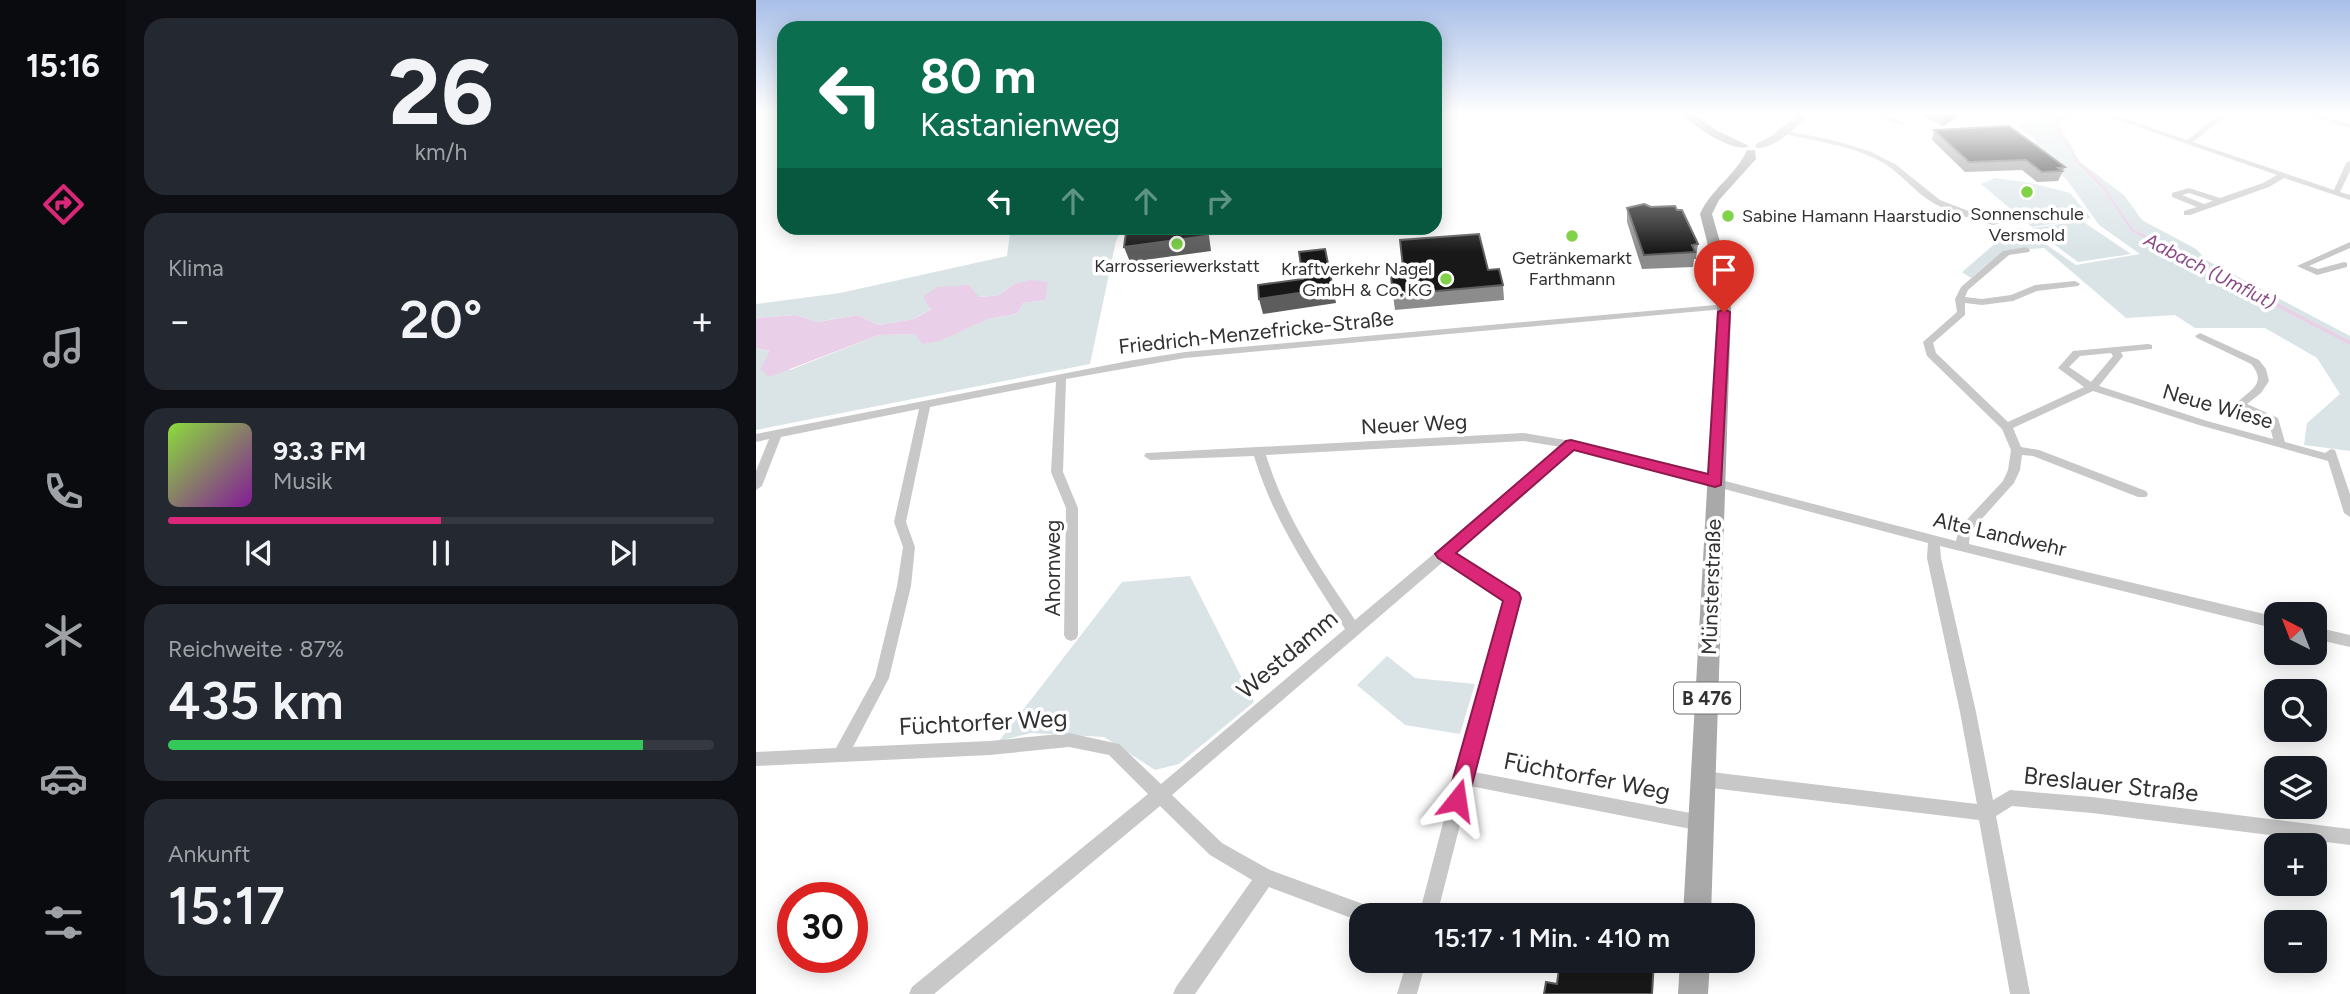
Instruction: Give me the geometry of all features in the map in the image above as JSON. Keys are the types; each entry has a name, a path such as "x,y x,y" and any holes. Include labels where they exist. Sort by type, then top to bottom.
{"main road":[{"name":"Münsterstraße","path":"1697,903 1724,306 1723,277 1706,214 1713,199 1750,159"},
{"path":"1693,994 1694,973"}],"street":[{"path":"1882,159 1897,168 1942,205 1996,223"},
{"path":"2237,159 2350,198"},
{"path":"2336,192 2350,163"},
{"path":"2187,214 2266,185 2283,175"},
{"path":"2204,207 2175,195 2189,190 2220,201"},
{"path":"2347,267 2316,272 2301,266 2350,246"},
{"path":"1962,547 1964,531 2008,483 2014,470 2017,450 2007,427 1931,354 1928,342 1962,313 1960,299 1964,289 2006,253 2026,250"},
{"path":"2326,256 2347,267"},
{"path":"1960,299 1982,302 2013,298 2035,288 2075,284"},
{"name":"Friedrich-Menzefricke-Straße","path":"756,439 1185,355 1724,306"},
{"path":"2200,336 2255,362 2262,369 2266,378 2264,383 2240,405 2274,420 2280,444"},
{"name":"Neue Wiese","path":"2148,347 2077,353 2063,368 2092,387 2203,423 2280,444 2331,454"},
{"path":"2007,427 2092,387 2118,356 2114,350"},
{"name":"Ahornweg","path":"1061,378 1057,472 1072,508 1071,635"},
{"path":"841,754 882,678 904,586 909,547 900,522 925,406"},
{"path":"756,486 776,435"},
{"name":"Neuer Weg","path":"1150,456 1524,438 1571,444"},
{"path":"1571,444 1715,481"},
{"name":"Westdamm","path":"919,994 1160,795 1571,444"},
{"path":"2017,450 2035,453 2142,494"},
{"path":"1259,452 1267,484 1313,567 1354,629"},
{"path":"2331,454 2350,513"},
{"name":"Alte Landwehr","path":"1715,481 1934,540 2264,620"},
{"path":"1934,540 1934,558 1968,712 2020,994"},
{"path":"1431,903 1512,598 1444,554"},
{"path":"2328,636 2350,641"},
{"name":"Füchtorfer Weg","path":"756,759 990,748 1069,740 1113,749 1216,849 1265,877 1349,908"},
{"name":"Füchtorfer Weg","path":"1463,777 1701,823"},
{"path":"1703,779 1986,813"},
{"name":"Breslauer Straße","path":"1986,813 2010,798 2092,805 2350,837"},
{"path":"1183,994 1265,877"},
{"path":"1407,994 1413,973"}],"shaded area":[{"path":"2045,159 2079,159 2124,195 2142,220 2196,249 2208,261 2350,336 2350,451 2304,445 2307,423 2340,394 2317,358 2265,328 2195,328 2175,315 2126,318 2044,248 2004,251 1971,278 1962,272 2011,230 2022,228 2076,265 2140,254 2099,225 2067,180"},
{"path":"1995,178 2031,183 2070,193 2091,218 2032,227 1981,184"},
{"path":"2082,221 2131,254 2078,262 2032,228"},
{"path":"1010,235 1119,235 1090,364 756,430 756,348 770,351 790,370 879,335 915,334 939,341 988,319 1017,314 1023,303 1045,300 1014,284 999,295 978,297 969,285 923,297 932,308 914,319 878,325 858,315 816,322 796,315 756,318 756,304 840,293 1007,256"},
{"path":"1032,280 1048,282 1045,300 1023,303 1017,314 988,319 940,341 922,344 915,334 879,335 769,377 760,369 770,351 756,348 756,318 796,315 817,322 858,315 878,325 914,319 931,309 923,297 937,287 969,285 979,297 999,295 1014,284"},
{"path":"1190,576 1254,702 1179,764 1155,770 1104,737 1031,733 999,741 1122,582"},
{"path":"1387,656 1415,678 1475,684 1460,734 1405,725 1357,685"}],"building":[{"path":"1966,159 2055,159 2065,167 2058,168 2062,171 2042,172 2026,160 1969,162"},
{"path":"1644,204 1651,207 1675,206 1677,210 1682,210 1698,244 1692,245 1695,252 1644,255 1627,208"},
{"name":"Kraftverkehr Nagel GmbH & Co. KG","path":"1479,234 1488,270 1499,269 1503,285 1393,295 1391,277 1404,276 1400,240"},
{"path":"1126,235 1206,235 1206,236 1124,247"},
{"path":"1325,249 1333,288 1259,299 1258,285 1303,279 1299,252"},
{"path":"1558,973 1653,973 1652,994 1544,994 1546,982 1557,984"}],"waterway":[{"name":"Aabach (Umflut)","path":"2076,159 2103,187 2132,230 2179,254"},
{"name":"Aabach (Umflut)","path":"2175,252 2350,343"}],"place":[{"name":"Sonnenschule Versmold","path":"2027,192"},
{"name":"Sabine Hamann Haarstudio","path":"1728,216"},
{"name":"Getränkemarkt Farthmann","path":"1572,236"},
{"name":"Karrosseriewerkstatt","path":"1177,244"},
{"name":"Kraftverkehr Nagel GmbH & Co. KG","path":"1446,279"}],"route":[{"path":"1457,800 1512,598 1444,554 1571,444 1715,481 1724,312"}]}
